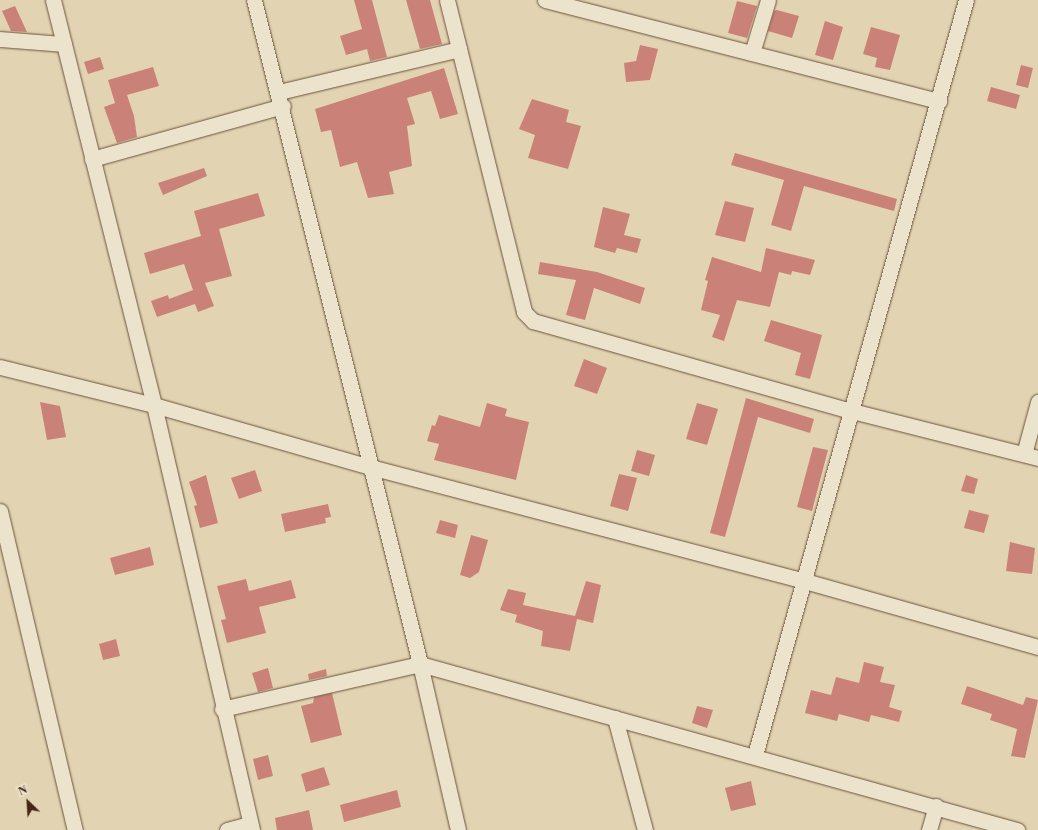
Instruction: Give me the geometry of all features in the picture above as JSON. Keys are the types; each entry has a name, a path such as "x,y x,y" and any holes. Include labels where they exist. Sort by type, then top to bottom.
{"street":[{"path":"53,0 154,405 222,710 251,827 227,830"},
{"path":"254,0 283,106 370,467 420,664 458,830"},
{"path":"447,0 528,317 539,324 852,411 1031,456 1038,402"},
{"path":"545,0 939,101"},
{"path":"752,53 768,0"},
{"path":"755,755 805,581 966,0"},
{"path":"0,39 64,44"},
{"path":"279,92 460,49"},
{"path":"92,159 283,106"},
{"path":"0,367 154,405 370,467 805,581 1038,647"},
{"path":"0,511 75,830"},
{"path":"222,710 420,664 755,755 1017,830"},
{"path":"615,718 645,830"},
{"path":"928,830 936,806"}],"building":[{"path":"354,0 372,0 387,57 370,61 367,49 346,55 340,36 362,29"},
{"path":"406,0 430,0 442,44 420,49"},
{"path":"737,1 757,6 747,38 728,33"},
{"path":"15,6 27,32 11,31 2,11"},
{"path":"777,10 799,16 792,38 768,31 774,11"},
{"path":"825,21 843,27 833,60 815,55"},
{"path":"871,27 900,35 890,70 875,67 877,58 863,54"},
{"path":"640,45 658,49 650,80 626,82 624,63 636,61"},
{"path":"100,57 104,69 88,74 84,62"},
{"path":"1021,65 1033,68 1028,88 1016,85"},
{"path":"153,67 159,86 127,95 134,116 137,137 117,143 104,107 115,103 108,80"},
{"path":"444,68 458,114 440,119 431,91 407,98 415,124 407,126 412,166 389,172 394,194 368,198 357,162 340,167 331,130 321,132 315,109"},
{"path":"991,87 1020,95 1016,109 987,101"},
{"path":"532,99 569,110 566,122 581,126 568,169 528,158 535,135 519,129"},
{"path":"735,153 897,199 894,211 804,186 791,231 771,225 784,180 731,165"},
{"path":"204,168 207,176 163,195 158,183"},
{"path":"258,193 265,216 219,229 232,276 205,283 214,306 198,312 195,304 157,317 151,301 168,295 169,299 193,290 184,264 150,274 144,253 201,236 194,211"},
{"path":"725,201 754,208 745,242 715,235"},
{"path":"603,207 630,214 624,235 641,239 637,253 617,248 615,253 594,247"},
{"path":"766,248 815,260 810,275 792,271 791,275 779,272 770,307 737,300 724,341 712,337 720,315 701,310 708,281 705,280 712,257 761,272"},
{"path":"540,262 597,272 645,288 640,304 594,288 585,320 566,315 576,280 538,274"},
{"path":"771,320 822,335 810,379 795,375 801,353 764,341"},
{"path":"584,359 607,368 597,394 574,386"},
{"path":"746,398 814,419 810,433 758,417 725,537 710,533"},
{"path":"40,402 60,406 66,437 47,440"},
{"path":"487,403 507,409 505,416 529,422 516,480 434,460 439,444 427,441 432,425 435,426 439,415 480,427"},
{"path":"697,403 718,409 707,445 686,439"},
{"path":"813,447 828,450 812,511 797,507"},
{"path":"637,450 655,455 649,476 631,471"},
{"path":"255,470 262,491 239,499 231,478"},
{"path":"619,474 637,478 628,511 610,506"},
{"path":"206,475 218,523 200,528 194,506 197,505 189,482"},
{"path":"966,475 978,479 974,494 961,491"},
{"path":"328,504 331,517 325,518 326,523 285,532 281,514"},
{"path":"969,510 989,515 984,533 964,528"},
{"path":"440,520 458,525 455,538 436,533"},
{"path":"471,535 488,540 479,572 470,578 460,575"},
{"path":"1010,542 1035,548 1032,574 1006,571"},
{"path":"150,547 154,565 115,575 110,558"},
{"path":"246,579 249,591 291,580 296,598 259,607 266,633 227,643 221,620 226,619 217,586"},
{"path":"586,581 601,585 593,623 577,619 570,651 541,646 543,631 515,622 517,615 500,610 508,589 526,593 523,605 575,616"},
{"path":"116,639 120,656 103,660 99,644"},
{"path":"864,662 884,667 880,682 895,685 889,707 902,711 899,722 871,715 869,722 839,714 837,721 805,713 811,690 831,695 836,677 859,683"},
{"path":"268,668 273,688 258,692 252,673"},
{"path":"326,669 327,676 309,680 308,674"},
{"path":"967,686 1023,705 1026,697 1038,700 1025,758 1011,756 1017,729 990,720 992,714 961,704"},
{"path":"332,693 342,735 311,743 301,706 313,703 314,697"},
{"path":"697,706 713,710 707,728 692,723"},
{"path":"268,755 273,776 258,780 253,759"},
{"path":"324,767 330,785 306,792 301,774"},
{"path":"751,781 756,805 731,811 725,788"},
{"path":"397,790 401,807 344,822 340,805"},
{"path":"309,810 313,830 277,830 275,818"}]}
